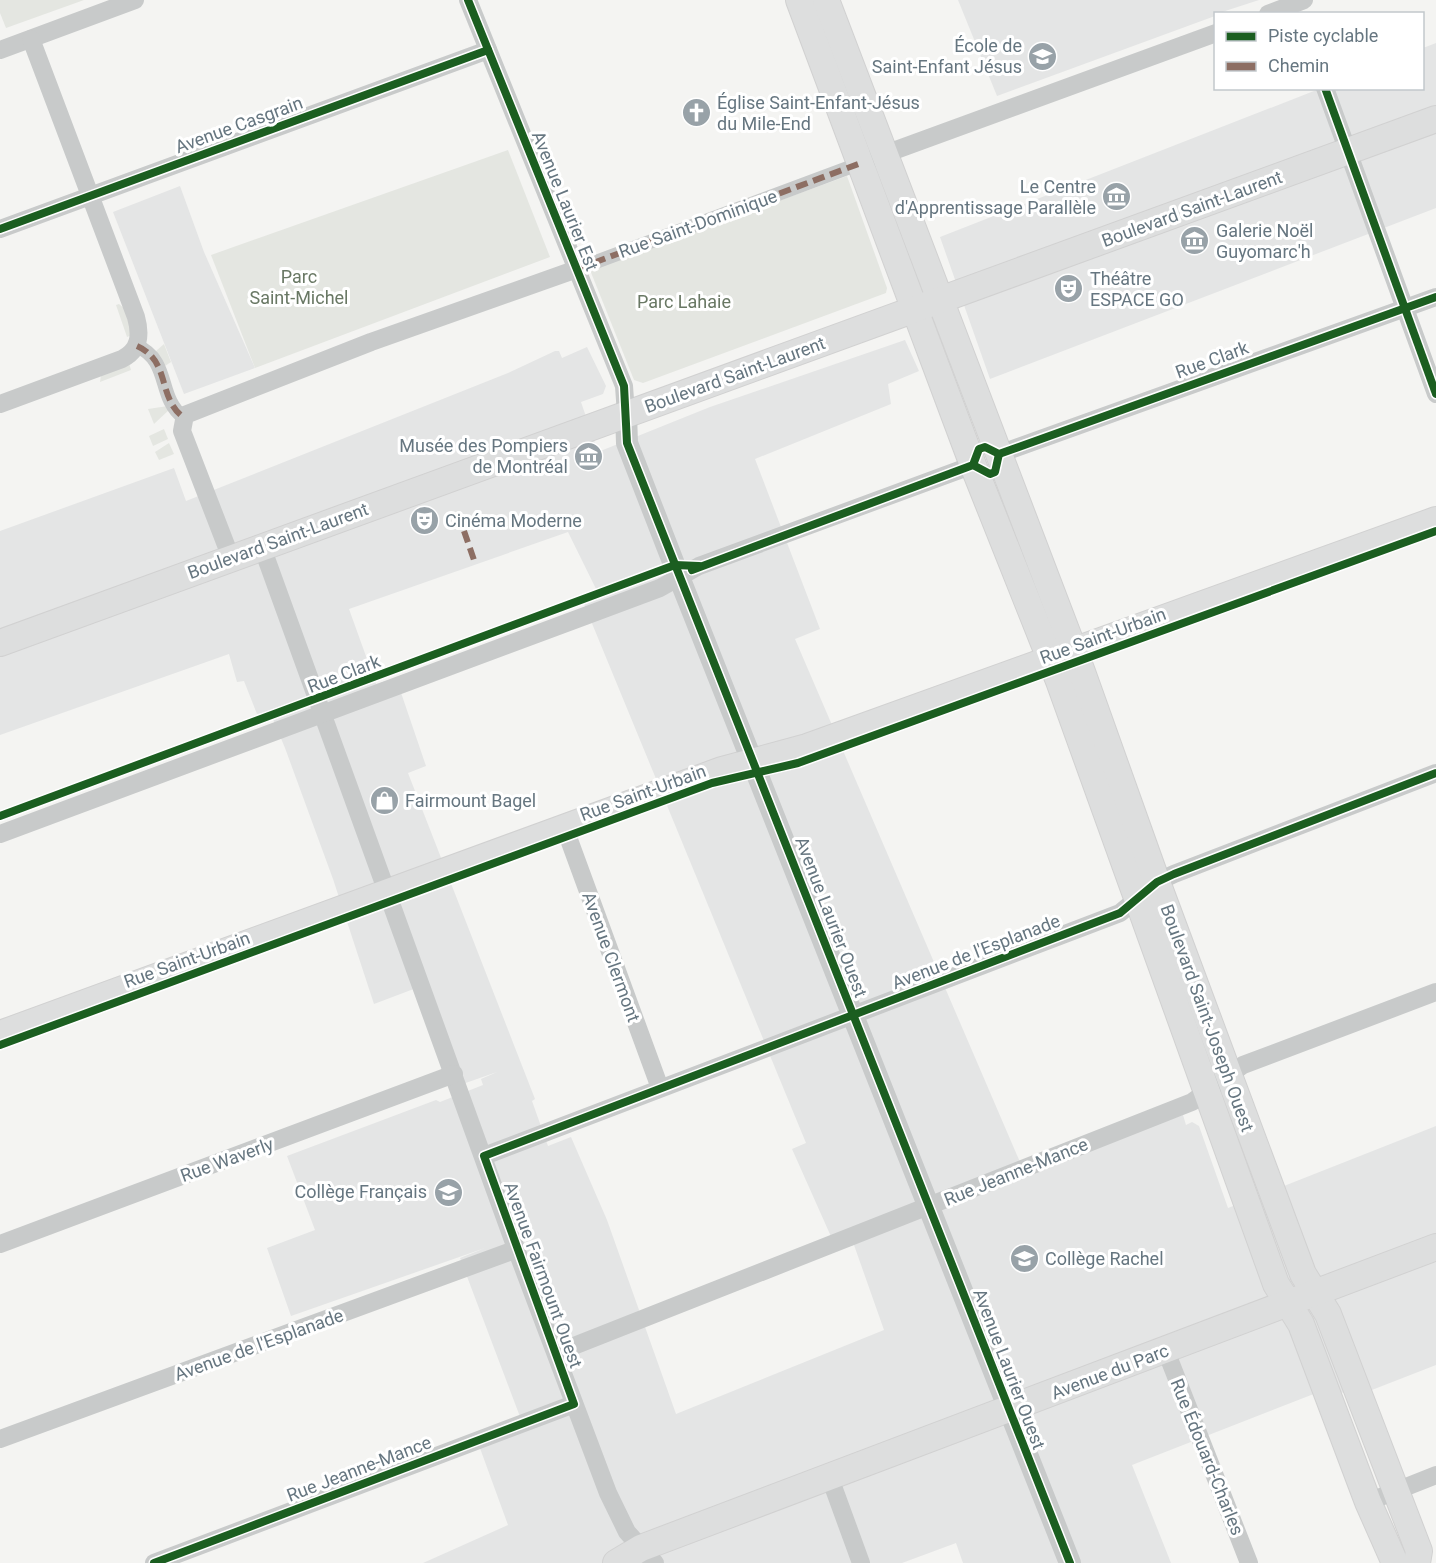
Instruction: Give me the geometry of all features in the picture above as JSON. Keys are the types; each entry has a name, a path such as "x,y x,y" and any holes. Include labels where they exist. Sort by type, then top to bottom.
{"main road":[{"name":"Boulevard Saint-Joseph Ouest","path":"799,0 973,465 1050,659 1136,898 1303,1274 1328,1314 1419,1551 1417,1563"},
{"name":"Boulevard Saint-Joseph Ouest","path":"829,1 1074,651 1157,882 1276,1284 1301,1324 1368,1502 1395,1563"},
{"name":"Boulevard Saint-Laurent","path":"0,643 1436,119"},
{"name":"Rue Saint-Urbain","path":"0,1034 564,826 722,770 807,747 1436,520"},
{"name":"Avenue du Parc","path":"616,1563 648,1556 830,1478 1436,1247"}],"street":[{"path":"0,50 135,0"},
{"name":"Avenue Laurier Est","path":"468,0 624,386 626,414"},
{"path":"1274,12 1297,4"},
{"name":"Rue Saint-Dominique","path":"183,417 195,409 371,342 577,269 1214,33"},
{"path":"0,404 122,359 137,346 139,334 136,317 31,39"},
{"name":"Avenue Casgrain","path":"0,229 488,50"},
{"path":"1325,90 1436,394"},
{"name":"Rue Clark","path":"999,454 1436,297"},
{"path":"137,346 154,357 174,409 183,417 181,428 189,454 231,558"},
{"name":"Avenue Laurier Ouest","path":"626,414 627,443 1070,1563"},
{"name":"Rue Clark","path":"0,834 660,588 699,566 973,465"},
{"name":"Avenue Fairmount Ouest","path":"261,547 574,1404 612,1502 627,1532 648,1556"},
{"name":"Avenue de l'Esplanade","path":"484,1156 1120,913 1157,882 1223,854 1436,773"},
{"name":"Avenue Clermont","path":"564,826 660,1088"},
{"name":"Rue Jeanne-Mance","path":"556,1353 1191,1102 1243,1065 1436,992"},
{"name":"Rue Waverly","path":"0,1244 454,1074"},
{"name":"Avenue de l'Esplanade","path":"0,1439 517,1250"},
{"name":"Rue Édouard-Charles","path":"1166,1351 1249,1563"},
{"name":"Rue Jeanne-Mance","path":"154,1563 574,1404"},
{"path":"1368,1502 1436,1475"},
{"path":"830,1478 861,1563"}],"shaded area":[{"name":"École de Saint-Enfant Jésus","path":"958,0 1259,0 1222,12 1214,12 1214,16 997,96"},
{"path":"1436,43 1436,208 990,379 940,237 1316,90 1424,90 1424,48"},
{"path":"180,186 204,252 255,368 184,394 113,212"},
{"path":"905,340 919,371 888,384 891,404 755,459 820,629 795,639 1023,1169 1183,1115 1186,1125 1192,1122 1199,1126 1228,1208 1436,1126 1436,1365 1359,1395 1324,1390 1132,1465 1171,1563 963,1563 956,1543 902,1563 423,1563 508,1525 477,1440 522,1422 460,1258 485,1248 291,1316 267,1248 315,1230 287,1156 436,1100 440,1102 483,1085 481,1079 497,1072 457,1086 419,987 374,1004 333,879 285,748 270,712 257,714 244,681 237,682 229,654 0,735 0,531 174,468 186,501 508,373 555,351 559,351 562,358 587,347 606,386 603,394 581,402 598,452 710,407","holes":["568,532 600,597 584,604 806,1143 792,1149 837,1250 854,1245 884,1330 676,1414 607,1220 571,1137 548,1146 532,1101 535,1099 408,773 426,766 396,678 376,684 349,609"]}],"green space":[{"path":"0,0 84,0 6,28 0,13"},
{"name":"Parc Saint-Michel","path":"508,150 550,257 255,368 211,255"},
{"name":"Parc Lahaie","path":"847,176 887,288 886,293 643,383 634,380 590,270"},
{"path":"119,304 125,309 132,335 127,337 116,305"},
{"path":"164,344 171,362 162,368 156,351"},
{"path":"129,363 131,370 100,382 101,375"},
{"path":"168,406 170,409 154,424 148,409"},
{"path":"164,429 168,439 153,446 149,436"},
{"path":"169,443 174,454 159,460 155,452"}],"marked path":[{"path":"577,269 861,163"},
{"path":"137,346 155,361 170,400 183,417"},
{"path":"464,531 474,560"}],"cycle path":[{"path":"468,0 624,386 627,443 1070,1563"},
{"path":"0,229 488,50"},
{"path":"1326,90 1436,394"},
{"path":"973,465 979,449 985,447 999,454 1436,297"},
{"path":"692,570 973,465 990,474 995,472 999,454"},
{"path":"0,1045 712,783 798,763 1436,531"},
{"path":"0,816 675,565 699,566"},
{"path":"154,1563 574,1404 484,1156 1120,913 1157,882 1174,874 1436,773"}],"place":[{"name":"École de Saint-Enfant Jésus","path":"1043,56"},
{"name":"Église Saint-Enfant-Jésus du Mile-End","path":"696,113"},
{"name":"Le Centre d'Apprentissage Parallèle","path":"1117,197"},
{"name":"Galerie Noël Guyomarc'h","path":"1195,241"},
{"name":"Théâtre ESPACE GO","path":"1069,289"},
{"name":"Musée des Pompiers de Montréal","path":"589,456"},
{"name":"Cinéma Moderne","path":"424,521"},
{"name":"Fairmount Bagel","path":"384,801"},
{"name":"Collège Français","path":"448,1192"},
{"name":"Collège Rachel","path":"1024,1259"}]}
